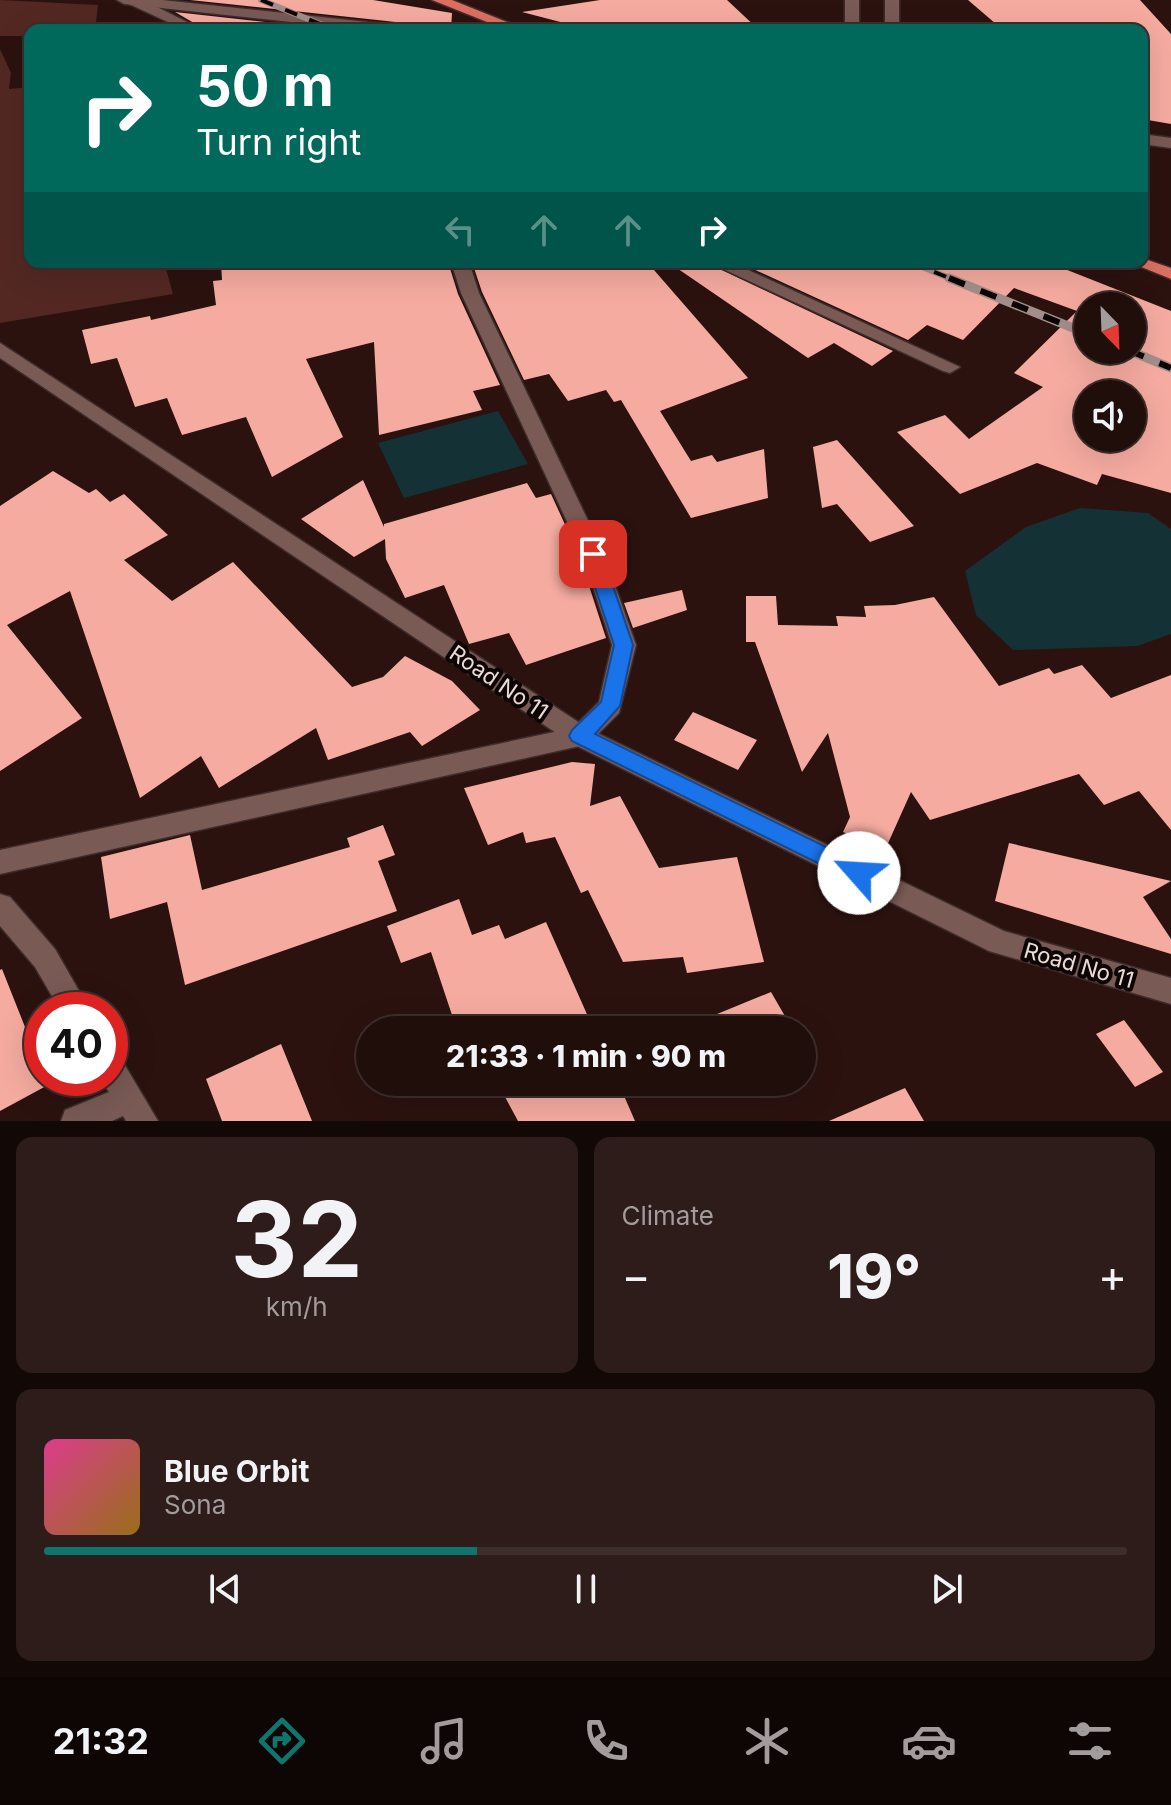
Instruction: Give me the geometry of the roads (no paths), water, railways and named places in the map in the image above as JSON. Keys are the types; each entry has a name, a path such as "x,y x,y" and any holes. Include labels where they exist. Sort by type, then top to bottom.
{"highway":[{"path":"439,0 504,24"},
{"path":"1148,266 1171,274"}],"street":[{"path":"852,0 852,24"},
{"path":"892,0 892,24"},
{"path":"129,1 182,24"},
{"path":"129,1 348,24"},
{"path":"1148,140 1171,143"},
{"path":"0,862 580,736 610,706 624,645 593,554 470,293 462,268"},
{"path":"730,268 950,367"},
{"name":"Road No 11","path":"0,349 580,736 999,942 1171,991"},
{"path":"0,906 45,958 65,992"},
{"path":"76,1121 136,1110"}],"water":[{"path":"498,411 528,464 404,498 378,443"},
{"path":"1080,508 1148,513 1171,529 1171,634 1137,646 1013,650 976,615 965,571 1026,527"}],"railway":[{"path":"261,0 320,24"},
{"path":"925,268 954,280"},
{"path":"949,278 1074,328"},
{"path":"1146,358 1171,368"}]}
